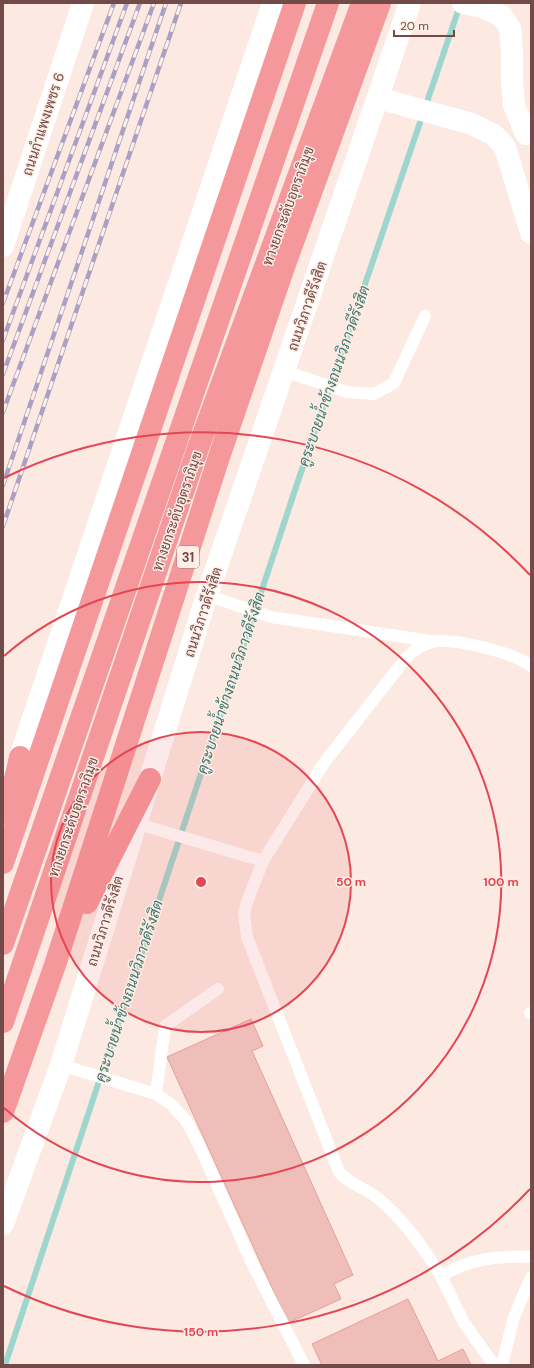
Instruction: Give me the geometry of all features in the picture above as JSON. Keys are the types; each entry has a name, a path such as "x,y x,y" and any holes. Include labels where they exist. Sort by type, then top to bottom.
{"highway":[{"path":"3,863 295,3"},
{"name":"ทางยกระดับอุตราภิมุข","path":"3,944 328,3"},
{"name":"ทางยกระดับอุตราภิมุข","path":"3,1022 197,451 362,3"},
{"name":"31","path":"3,1112 55,965 218,460 284,266 380,3"},
{"path":"3,829 20,758"},
{"path":"55,965 150,779"}],"main road":[{"name":"ถนนกำแพงเพชร 6","path":"3,246 83,3"},
{"path":"3,807 273,3"},
{"name":"ถนนวิภาวดีรังสิต","path":"3,1224 71,1068 135,823 207,596 410,3"},
{"path":"467,4 502,16 510,28 514,105 526,134"},
{"path":"378,98 478,127 494,135 505,147 531,233"}],"lane":[{"path":"284,371 347,392 374,394 394,383 425,316"},
{"path":"207,596 271,617 359,632 459,643 503,652 531,666"},
{"path":"434,641 417,647 406,658 329,757 263,861 244,913 247,937 339,1172 348,1182 369,1191 392,1211 417,1240 441,1276 464,1323 494,1365"},
{"path":"135,823 263,861"},
{"path":"156,1094 165,1026 218,989"},
{"path":"71,1068 156,1094 172,1105 186,1122 194,1136 253,1265 304,1365"},
{"path":"441,1276 452,1270 485,1259 511,1256 531,1257"},
{"path":"502,1365 514,1317 531,1276"}],"building":[{"path":"251,1019 263,1046 252,1051 353,1275 334,1284 341,1299 288,1323 167,1057"},
{"path":"408,1299 438,1361 463,1349 471,1365 322,1365 312,1344"}],"waterway":[{"name":"คูระบายน้ำข้างถนนวิภาวดีรังสิต","path":"5,1365 296,487 460,5"}],"railway":[{"path":"3,303 114,3"},
{"path":"3,340 127,3"},
{"path":"3,374 140,3"},
{"path":"3,412 154,3"},
{"path":"3,485 166,3"},
{"path":"3,526 181,3"}]}
